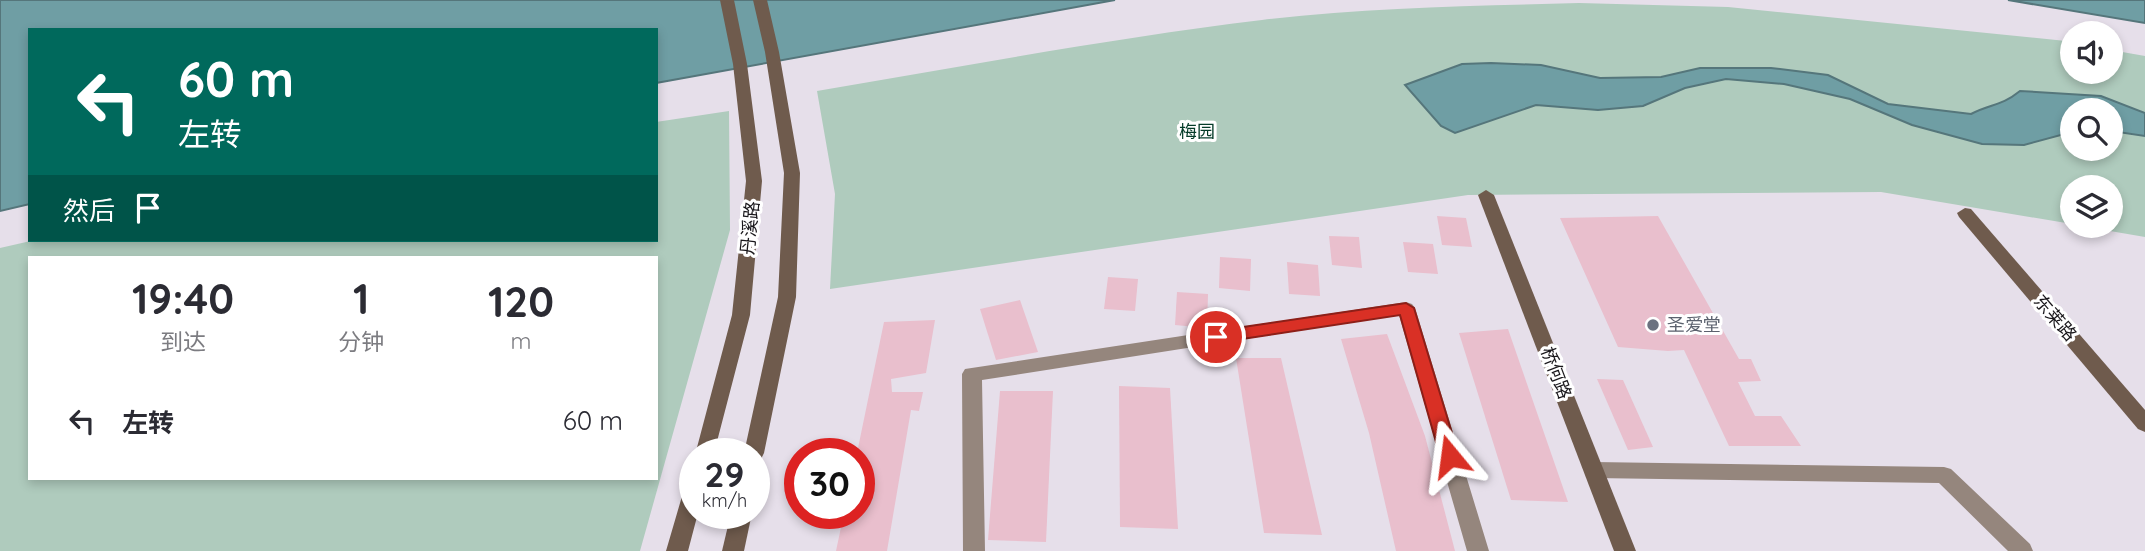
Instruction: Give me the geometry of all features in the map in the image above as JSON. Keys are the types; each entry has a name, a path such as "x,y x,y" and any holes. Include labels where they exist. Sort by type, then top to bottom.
{"main road":[{"name":"丹溪路","path":"708,438 741,315 754,181 740,64 727,0"},
{"path":"757,438 787,297 792,173 772,52 760,0"},
{"name":"桥何路","path":"1486,195 1625,551"},
{"name":"东莱路","path":"1965,213 2145,424"},
{"path":"677,551 683,529"},
{"path":"733,551 738,529"}],"street":[{"path":"974,551 972,374 1406,308 1478,551"},
{"path":"1594,470 1944,475 2022,551"}],"green space":[{"name":"梅园","path":"1579,3 1728,7 2060,40 2060,84 2123,84 2123,52 2145,56 2145,237 2123,233 2123,175 2060,175 2060,222 1881,192 1468,195 830,289 835,194 817,91 1206,27 1301,16 1460,6"},
{"path":"729,111 730,230 640,551 0,551 0,248 28,242 658,242 658,122"}],"water":[{"path":"0,0 1115,0 658,83 658,28 28,28 28,204 0,211"},
{"path":"2008,0 2145,0 2145,23"},
{"path":"1462,64 1541,65 1600,78 1661,77 1700,68 1771,68 1828,75 1888,104 1971,114 2007,100 2020,91 2106,98 2060,98 2060,135 2024,145 1982,144 1912,125 1850,99 1784,84 1726,79 1685,88 1643,106 1598,110 1536,105 1455,133 1441,126 1405,85"},
{"path":"2123,104 2145,113 2145,136 2123,133"}],"building":[{"path":"1437,216 1466,218 1472,247 1442,245"},
{"path":"1658,216 1739,359 1751,359 1761,381 1738,382 1755,416 1781,416 1801,446 1729,446 1684,350 1618,347 1560,218"},
{"path":"1329,236 1359,237 1362,268 1332,265"},
{"path":"1403,242 1433,244 1438,274 1408,272"},
{"path":"1220,257 1251,259 1250,291 1219,288"},
{"path":"1287,262 1318,265 1320,296 1289,294"},
{"path":"1108,277 1138,279 1135,311 1104,309"},
{"path":"1177,292 1208,294 1207,328 1175,325"},
{"path":"1020,300 1038,352 996,360 980,309"},
{"path":"935,320 926,373 891,379 892,392 923,392 919,411 911,410 887,551 836,551 841,529 875,529 875,438 860,438 884,322"},
{"path":"1508,329 1568,502 1511,500 1459,333"},
{"path":"1387,334 1425,436 1455,551 1396,551 1369,433 1341,339"},
{"path":"1236,358 1281,358 1322,535 1264,533"},
{"path":"1597,379 1623,380 1653,447 1628,450"},
{"path":"1119,386 1170,388 1178,529 1120,527"},
{"path":"1000,391 1053,391 1046,542 988,540"}],"place":[{"name":"圣爱堂","path":"1653,325"}],"route":[{"path":"1216,337 1406,308 1450,456"}]}
